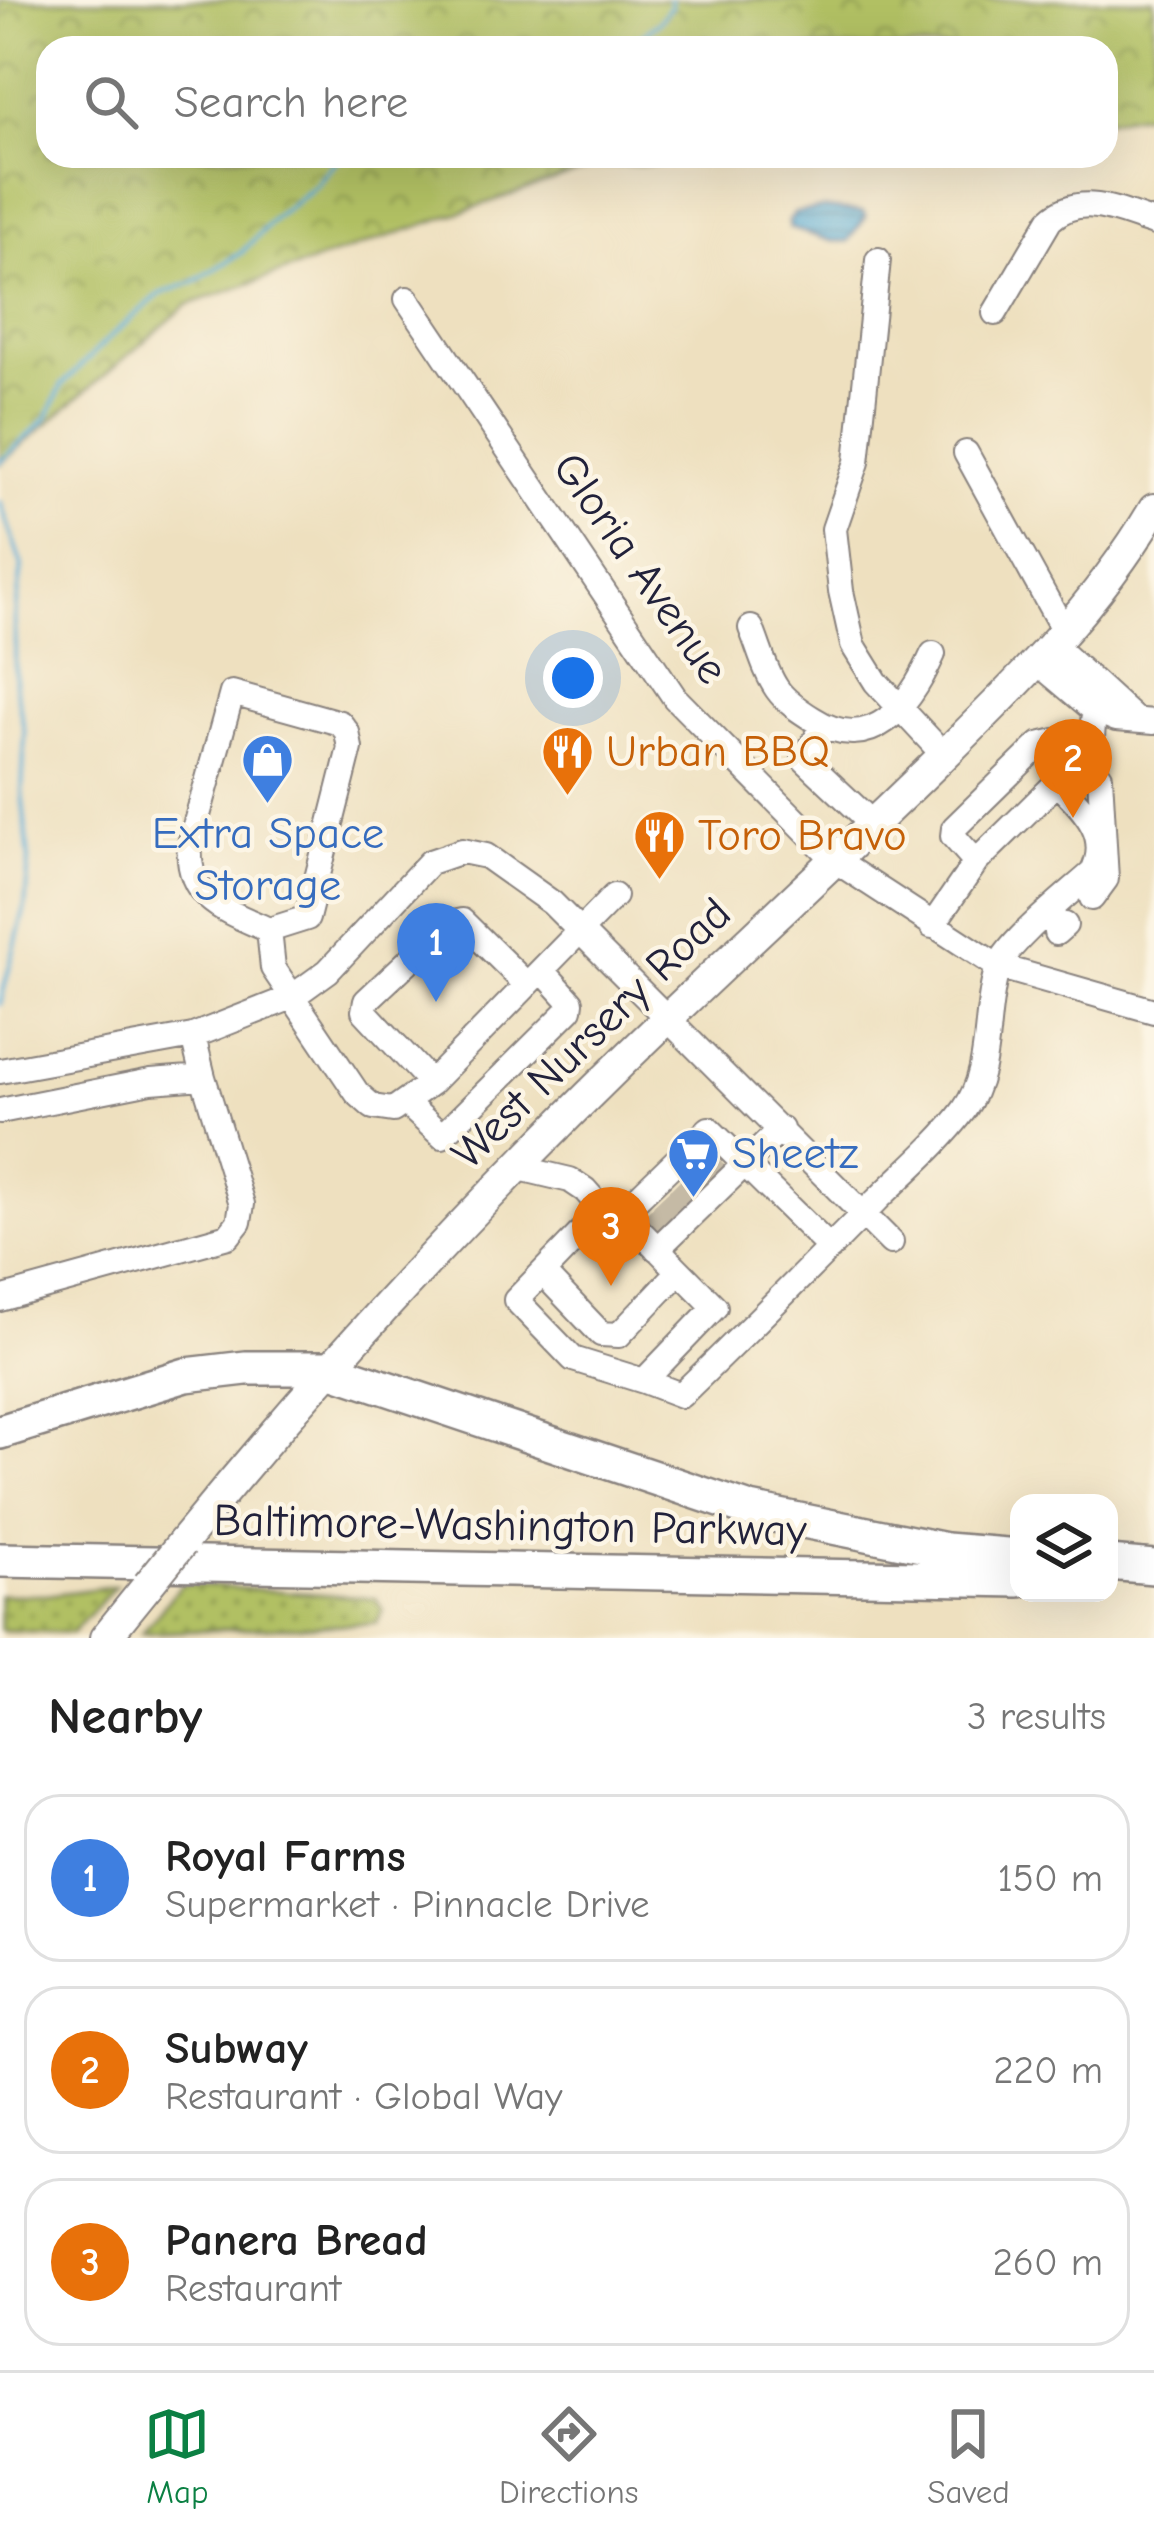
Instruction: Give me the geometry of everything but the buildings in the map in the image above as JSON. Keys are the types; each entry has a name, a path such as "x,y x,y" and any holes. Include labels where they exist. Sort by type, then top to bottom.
{"highway":[{"path":"0,1432 186,1375 246,1368 327,1368 750,1510 946,1550 1010,1555"},
{"name":"Baltimore-Washington Parkway","path":"0,1560 1010,1580"},
{"path":"1118,1564 1154,1567"},
{"path":"1118,1582 1154,1582"}],"main road":[{"name":"West Nursery Road","path":"105,1638 327,1368 515,1167 836,861 1051,645 1107,582 1154,509"}],"street":[{"path":"995,313 1050,220 1062,208 1098,205 1154,223"},
{"path":"878,260 857,462 834,529 841,591 853,645 876,682 944,755"},
{"name":"Gloria Avenue","path":"407,299 675,698 836,861 998,966 1154,1011"},
{"path":"966,453 1051,645 1094,710 1116,719 1145,721"},
{"path":"751,628 775,687 793,706 837,732 860,734 879,726 922,679 933,654"},
{"path":"1051,645 1145,721"},
{"path":"232,692 340,723 350,748 308,917 269,930 210,901 196,885 188,864 232,692"},
{"path":"932,926 976,862 1083,757 1092,738 1094,710"},
{"path":"824,726 804,759 873,824"},
{"path":"976,862 953,836 958,821 1039,745 1056,741 1083,757 1100,776 1106,879 1092,898"},
{"path":"601,1212 516,1300 573,1359 681,1395 962,1113 974,1095 998,966 1022,936 1054,926 1097,864 1097,828 1058,782"},
{"path":"0,1071 193,1036 292,997 328,971 430,862 462,851 487,856 523,879 581,930 891,1242"},
{"path":"269,930 273,968 357,1093 374,1107 394,1110 431,1083 614,896"},
{"path":"406,1103 442,1136 570,1009 571,1002 462,921 448,924 366,1001 364,1011 431,1083"},
{"path":"0,1299 229,1236 242,1204 193,1036"},
{"path":"0,1111 151,1081 203,1077"},
{"path":"644,1381 715,1307 681,1195 709,1129 830,1248"},
{"path":"681,1195 744,1165 781,1129"},
{"path":"515,1167 570,1180 585,1190 601,1212 736,1342"},
{"path":"542,1273 602,1334 619,1335 670,1281"}],"green space":[{"path":"0,0 1154,0 1154,112 1118,118 1118,36 36,36 36,168 590,168 187,305 0,464"},
{"path":"181,1584 376,1598 383,1610 377,1623 142,1633"},
{"path":"115,1586 72,1633 0,1630 0,1595"}],"water":[{"path":"823,208 863,212 866,217 848,241 790,228 795,213"}],"waterway":[{"path":"641,36 659,22 670,0"},
{"path":"0,462 47,418 62,385 113,334 160,294 194,282 241,253 330,168"},
{"path":"0,502 22,566 15,619 15,684 25,734 22,792 29,860 25,907 0,1004"}],"tunnel":[{"path":"701,1159 717,1175"},
{"path":"688,1171 705,1187"},
{"path":"675,1185 691,1201"},
{"path":"662,1197 678,1214"},
{"path":"648,1212 664,1228"}],"place":[{"name":"Urban BBQ","path":"567,797"},
{"name":"Extra Space Storage","path":"268,805"},
{"name":"Subway","path":"1073,818"},
{"name":"Toro Bravo","path":"659,881"},
{"name":"Royal Farms","path":"436,1002"},
{"name":"Sheetz","path":"693,1199"},
{"name":"Panera Bread","path":"611,1286"}]}
